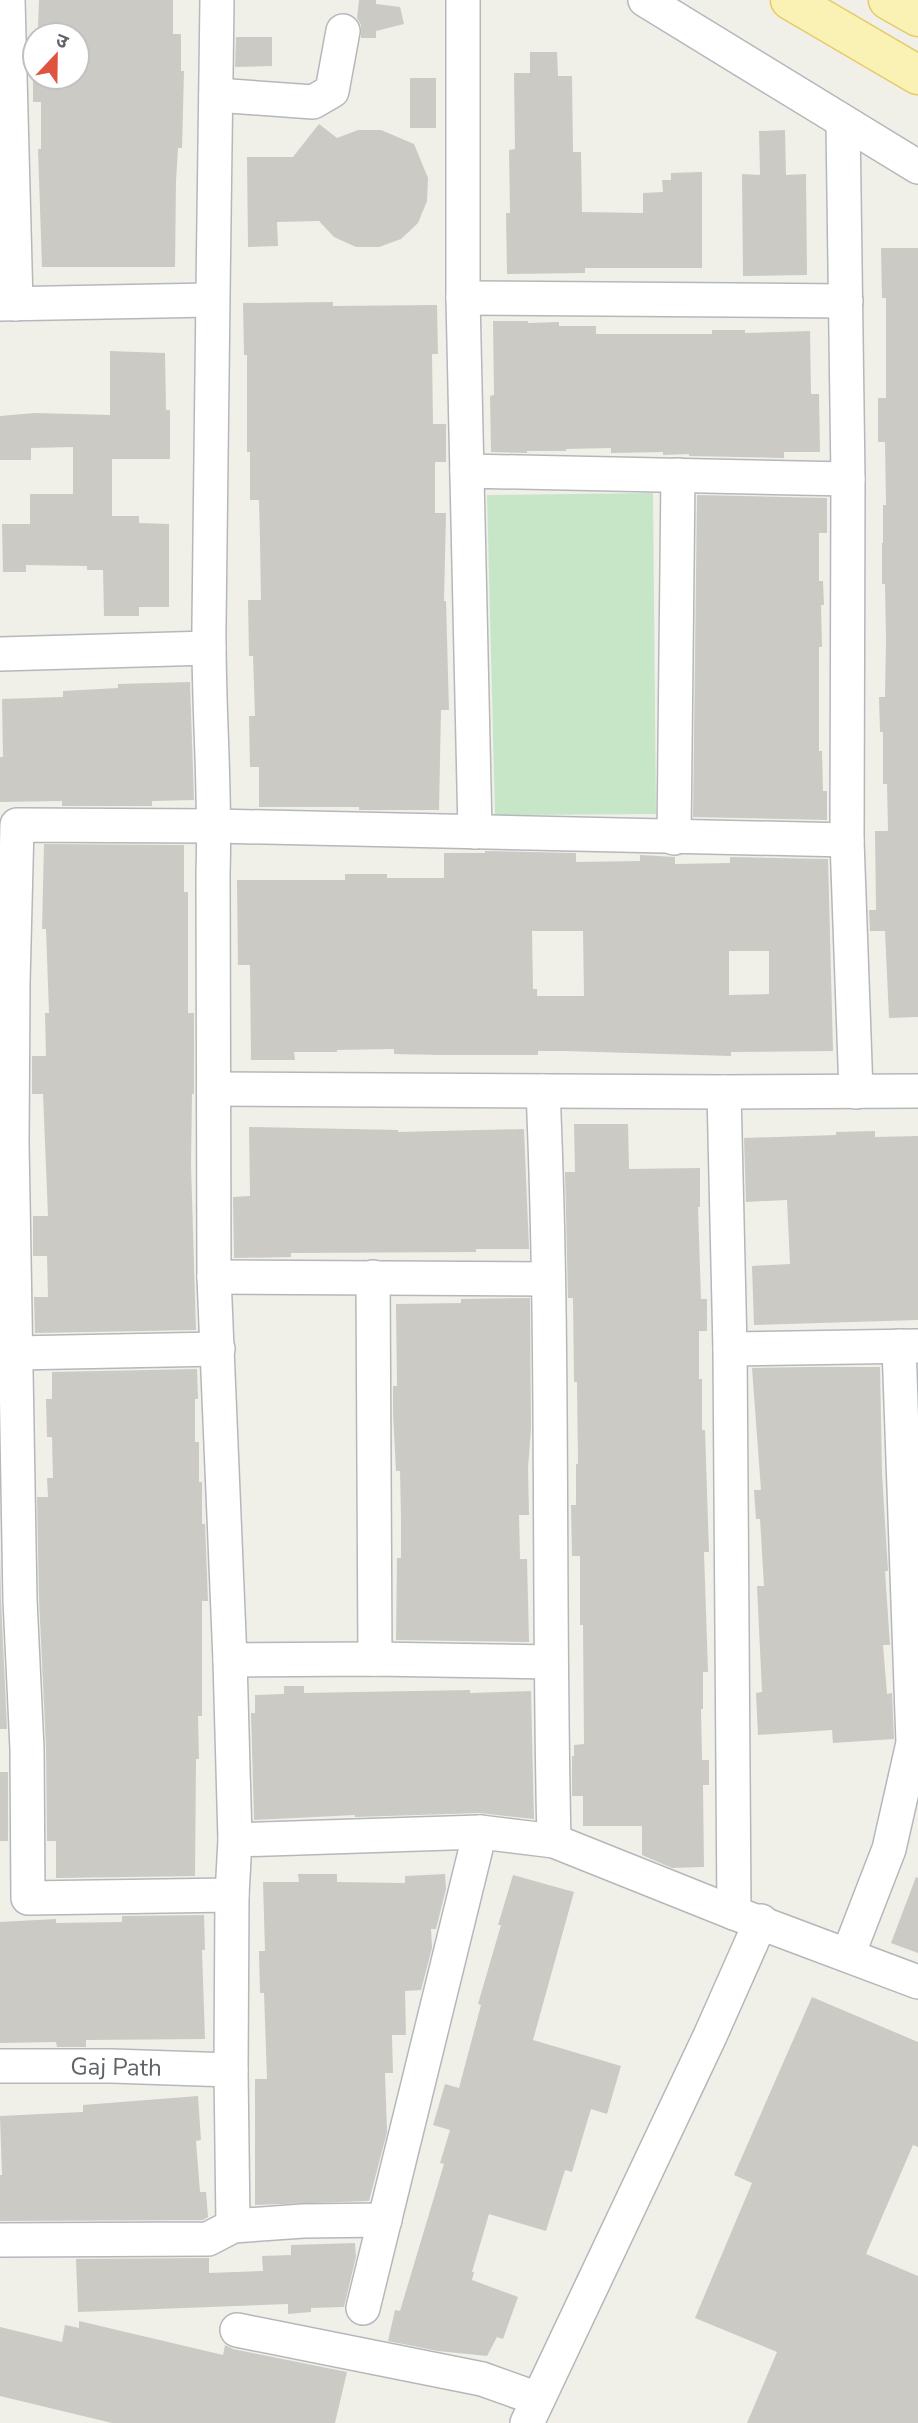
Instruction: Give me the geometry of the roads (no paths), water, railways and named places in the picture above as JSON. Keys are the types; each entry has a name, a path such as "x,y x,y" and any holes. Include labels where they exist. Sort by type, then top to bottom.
{"main road":[{"path":"790,0 918,75"},
{"path":"888,0 918,17"}],"street":[{"path":"8,0 8,304 211,300"},
{"path":"217,0 211,300 209,648 215,826 212,872 214,1277 235,1840 231,2070 233,2226"},
{"path":"463,0 463,298 475,832"},
{"path":"645,0 918,167"},
{"path":"216,95 313,102 332,91 343,32"},
{"path":"843,122 848,479 847,840 856,1092"},
{"path":"463,298 846,301"},
{"path":"467,471 848,479"},
{"path":"674,838 678,475"},
{"path":"0,654 209,648"},
{"path":"232,1895 14,1898 10,1599 15,1353 7,1299 8,825 215,826 847,840"},
{"path":"214,1089 918,1091"},
{"path":"543,1091 547,1185 554,1841"},
{"path":"237,2330 482,2379 533,2411 710,2036 748,1917 724,1092"},
{"path":"214,1277 547,1279"},
{"path":"373,1277 375,1659"},
{"path":"730,1349 909,1346 913,1742 911,1787 848,1955"},
{"path":"15,1353 218,1349"},
{"path":"230,1660 550,1662"},
{"path":"235,1840 480,1832 554,1841 918,1982"},
{"path":"363,2308 480,1832"},
{"name":"Gaj Path","path":"0,2066 231,2070"},
{"path":"0,2240 208,2239 233,2226 303,2221 385,2220"}]}
